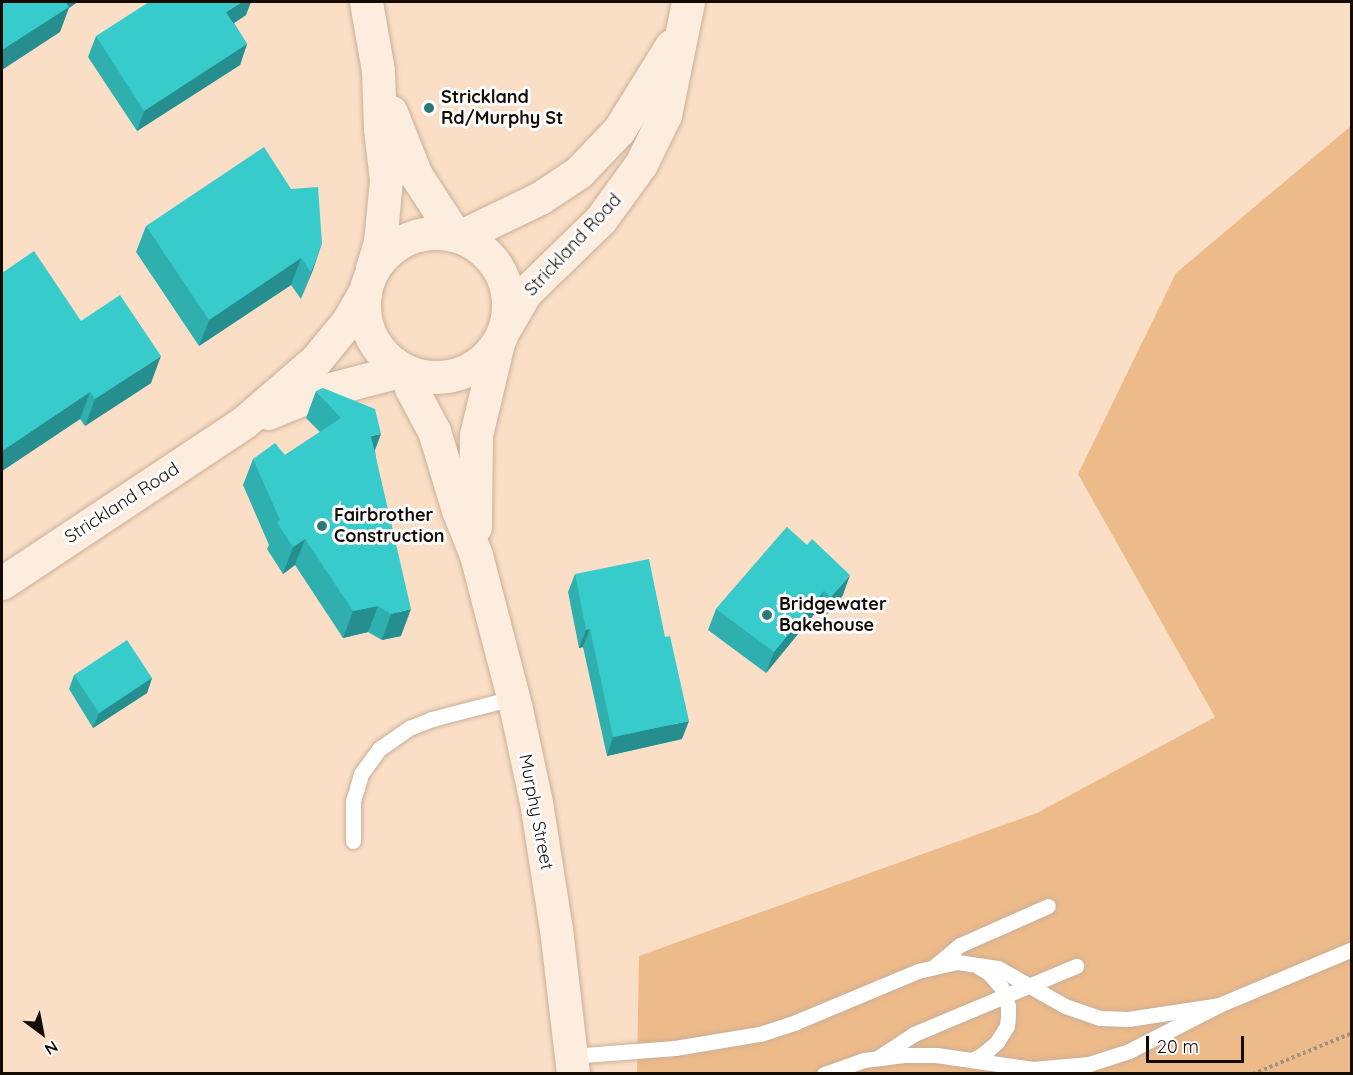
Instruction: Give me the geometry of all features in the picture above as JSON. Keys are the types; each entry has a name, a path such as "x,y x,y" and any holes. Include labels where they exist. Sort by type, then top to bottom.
{"street":[{"path":"366,2 378,71 386,201 380,242 368,281 364,315 371,337 379,350 405,371 441,377 458,374 487,356 501,337 508,302 502,275 486,251 458,236 423,233 407,238 393,246 368,281"},
{"name":"Strickland Road","path":"458,236 540,198 579,172 619,130 657,72 686,12"},
{"name":"Strickland Road","path":"501,337 526,292 601,219 641,164 665,115 686,12"},
{"path":"378,71 408,159 424,189 458,236"},
{"name":"Strickland Road","path":"2,583 243,423 327,348 348,321 368,281"},
{"name":"Murphy Street","path":"476,555 474,486 476,437 501,337"},
{"name":"Strickland Road","path":"243,423 319,393 405,371"},
{"name":"Murphy Street","path":"405,371 411,388 434,431 458,510 476,555 513,698 538,814 556,929 572,1065"}],"lane":[{"path":"353,841 353,811 357,788 361,774 379,749 409,728 432,719 513,698"},
{"path":"572,1065 760,1034 796,1022 936,965 960,945 1048,906"},
{"path":"824,1074 864,1060 936,1055 1033,1069 1089,1064 1129,1051 1218,1005 1352,949"},
{"path":"936,965 968,963 998,968 1065,1006 1100,1018 1148,1017 1218,1005"},
{"path":"968,963 990,973 997,980 1005,996 1008,1016 1002,1035 982,1055 972,1060"},
{"path":"876,1059 900,1041 1076,966"}],"path":[{"path":"1253,1074 1352,1033"}],"shaded area":[{"path":"1351,126 1351,1073 637,1074 639,956 1037,813 1215,717 1078,474 1176,273"}],"building":[{"path":"2,2 66,2 69,7 2,50"},
{"path":"149,2 242,2 226,12 247,44 144,111 96,36"},
{"path":"264,147 291,189 318,187 322,243 311,272 301,258 209,320 146,226"},
{"path":"34,251 81,321 120,295 161,356 95,399 90,392 2,451 2,273"},
{"name":"Fairbrother Construction","path":"323,388 375,409 381,434 371,436 411,609 391,614 378,606 353,611 305,539 293,547 277,523 280,520 253,459 275,443 285,455 341,418 316,391"},
{"name":"Bridgewater Bakehouse","path":"787,527 807,545 812,539 850,575 831,597 824,591 774,652 716,609"},
{"path":"649,559 665,637 670,636 689,721 613,737 590,629 586,630 575,574"},
{"path":"127,640 152,678 99,713 74,675"}],"place":[{"name":"Strickland Rd/Murphy St","path":"429,108"},
{"name":"Fairbrother Construction","path":"322,526"},
{"name":"Bridgewater Bakehouse","path":"767,615"}]}
